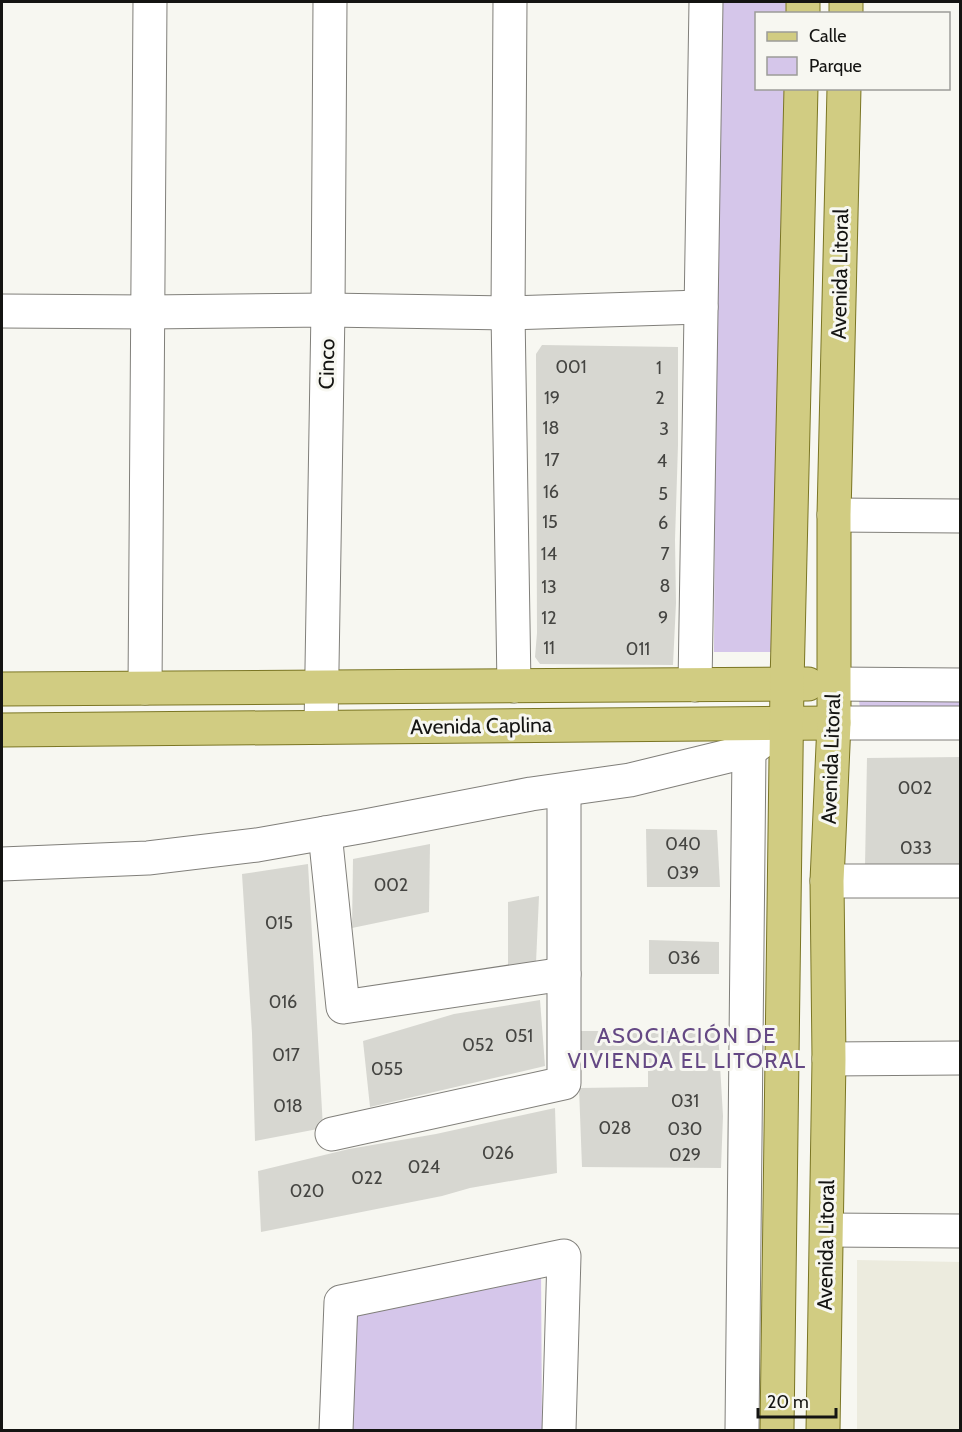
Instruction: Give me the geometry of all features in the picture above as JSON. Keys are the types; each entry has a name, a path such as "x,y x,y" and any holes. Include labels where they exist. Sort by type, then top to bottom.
{"main road":[{"name":"Avenida Litoral","path":"777,1431 786,723 801,90"},
{"name":"Avenida Litoral","path":"823,1431 829,1059 827,881 834,723 834,515 844,90"},
{"name":"Avenida Caplina","path":"2,689 834,684"},
{"name":"Avenida Caplina","path":"2,730 834,723"}],"street":[{"path":"145,688 150,2"},
{"name":"Cinco","path":"321,728 328,310 330,2"},
{"path":"510,2 508,313 514,686"},
{"path":"695,685 706,2"},
{"path":"2,311 328,310 508,313 701,307"},
{"path":"834,515 960,516"},
{"name":"Avenida Caplina","path":"834,684 960,685"},
{"path":"2,864 148,858 257,845 531,794 630,780 749,751 786,723"},
{"name":"Avenida Caplina","path":"834,723 960,723"},
{"path":"742,1431 749,751"},
{"path":"332,1134 564,1083 564,790"},
{"path":"326,833 343,1007 564,974"},
{"path":"827,881 960,881"},
{"path":"829,1059 960,1058"},
{"path":"826,1230 960,1231"},
{"path":"336,1431 341,1302 564,1256 559,1431"}],"shaded area":[{"path":"857,1260 960,1262 960,1430 857,1430"}],"green space":[{"path":"717,2 787,2 787,12 755,12 755,90 785,90 774,652 714,652"},
{"path":"960,694 960,711 860,708 859,701 864,696"},
{"path":"541,1265 542,1430 350,1430 352,1309"}],"building":[{"path":"542,345 678,347 676,603 673,665 540,664 535,657 537,633 536,354"},
{"path":"960,757 960,877 865,867 867,758"},
{"path":"646,829 717,830 720,887 647,887"},
{"path":"430,844 429,912 352,928 353,859"},
{"path":"308,864 323,1128 255,1141 252,1033 242,874"},
{"path":"539,896 536,963 508,967 508,902"},
{"path":"649,940 719,942 719,974 649,974"},
{"path":"540,1000 545,1066 370,1107 363,1041 454,1014"},
{"path":"575,1031 718,1031 723,1116 721,1168 582,1167 579,1088 648,1087 648,1061 576,1061"},
{"path":"555,1108 557,1173 470,1188 442,1196 261,1232 258,1171 349,1149 436,1134"}],"district":[{"name":"ASOCIACIÓN DE VIVIENDA EL LITORAL","path":"687,1048"}]}
